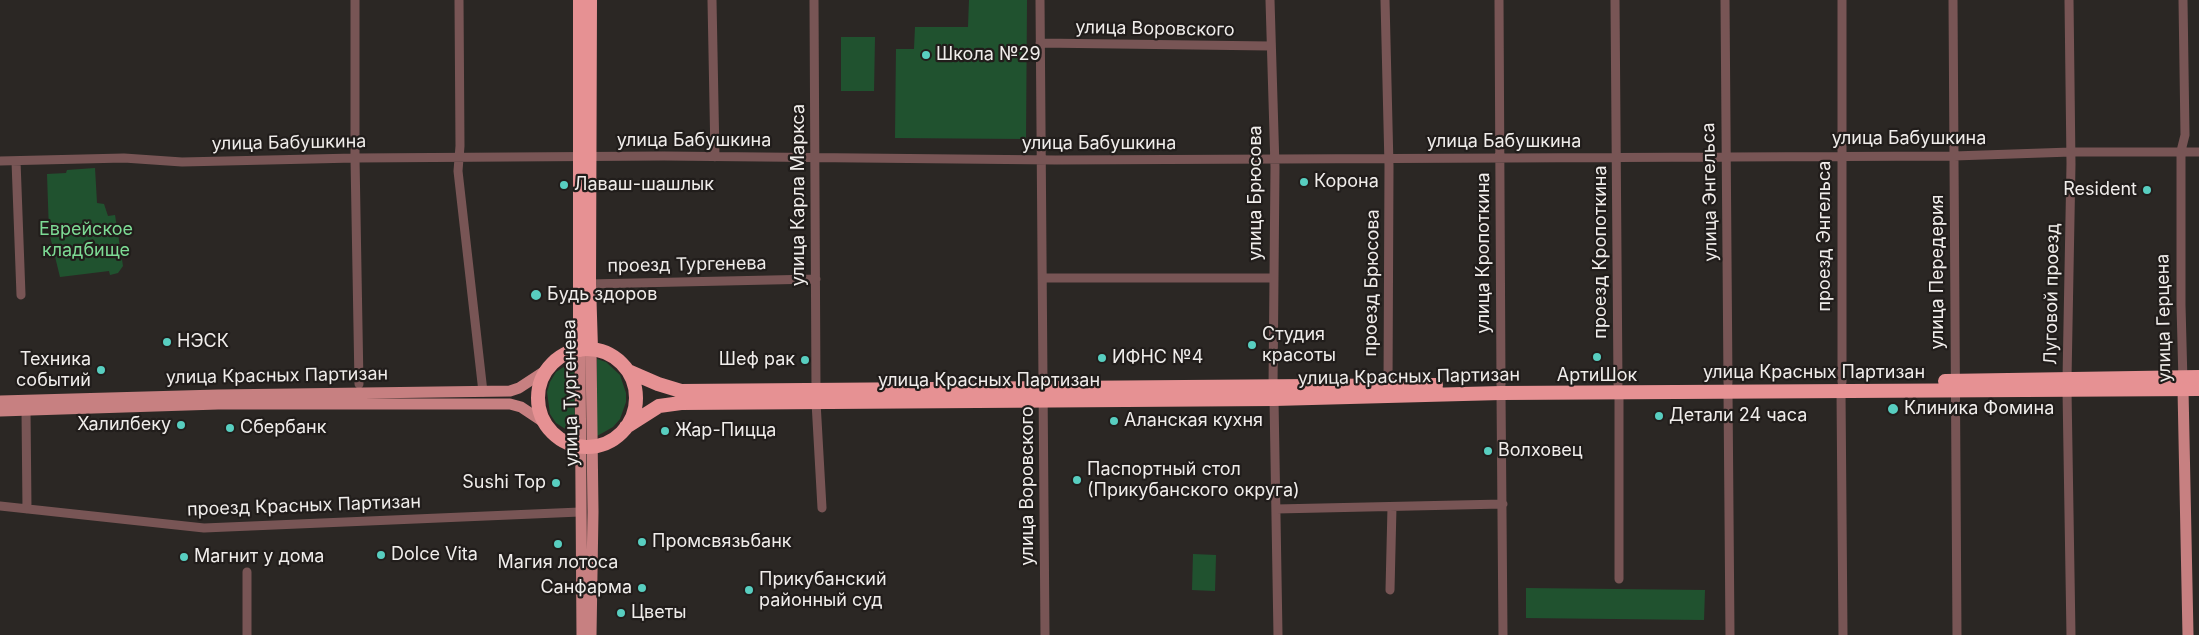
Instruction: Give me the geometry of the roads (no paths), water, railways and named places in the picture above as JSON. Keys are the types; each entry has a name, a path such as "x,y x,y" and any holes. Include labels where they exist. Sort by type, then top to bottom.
{"highway":[{"name":"улица Тургенева","path":"580,0 588,284 586,350"},
{"name":"улица Тургенева","path":"586,350 584,156 590,0"},
{"name":"улица Красных Партизан","path":"586,350 612,356 628,371 658,384 681,391 816,396"},
{"path":"586,350 560,357 548,369 540,383 538,399 545,423 560,439 586,446"},
{"path":"626,427 635,405 633,382 628,371"},
{"name":"улица Красных Партизан","path":"586,446 604,444 616,437 626,427 660,406 681,403 816,396 2183,383 2199,377"},
{"name":"улица Красных Партизан","path":"2183,383 2199,389"},
{"name":"улица Красных Партизан","path":"1273,393 1388,386 1501,389"}],"main road":[{"name":"улица Тургенева","path":"582,635 580,512 586,446 586,350"},
{"name":"улица Красных Партизан","path":"0,401 210,395 510,391 519,388 548,369"},
{"name":"улица Герцена","path":"2183,383 2188,635"},
{"name":"улица Красных Партизан","path":"0,411 218,404 510,404 521,407 545,423"},
{"name":"улица Тургенева","path":"586,446 593,512 591,635"}],"street":[{"path":"355,0 355,158 359,384"},
{"path":"459,0 458,171 483,392"},
{"path":"712,0 715,157"},
{"name":"улица Карла Маркса","path":"814,0 816,396 822,508"},
{"name":"улица Воровского","path":"1040,0 1045,635"},
{"name":"улица Брюсова","path":"1270,0 1274,159 1272,278 1278,635"},
{"name":"проезд Брюсова","path":"1385,0 1389,158 1388,386"},
{"name":"улица Кропоткина","path":"1499,0 1503,635"},
{"name":"проезд Кропоткина","path":"1615,0 1619,579"},
{"name":"улица Энгельса","path":"1725,0 1730,635"},
{"name":"проезд Энгельса","path":"1842,0 1841,387 1843,635"},
{"name":"улица Передерия","path":"1953,0 1957,635"},
{"name":"Луговой проезд","path":"2069,0 2071,152 2067,384 2071,635"},
{"name":"улица Герцена","path":"2183,0 2185,134 2181,151 2180,305 2183,383"},
{"name":"улица Воровского","path":"1040,43 1270,46"},
{"name":"улица Бабушкина","path":"0,161 124,158 182,162 584,156 815,157 940,160 1617,158 2199,152"},
{"path":"16,161 21,295"},
{"name":"проезд Тургенева","path":"588,284 816,278"},
{"path":"1043,278 1272,278"},
{"path":"26,410 27,510"},
{"path":"1276,508 1392,508 1503,504"},
{"name":"проезд Красных Партизан","path":"0,506 204,528 580,512"},
{"path":"1390,590 1392,508"},
{"path":"247,572 247,635"}],"place":[{"name":"Школа №29","path":"926,55"},
{"name":"Корона","path":"1304,182"},
{"name":"Лаваш-шашлык","path":"564,185"},
{"name":"Resident","path":"2147,190"},
{"name":"Будь здоров","path":"536,295"},
{"name":"НЭСК","path":"167,342"},
{"name":"Студия красоты","path":"1252,345"},
{"name":"АртиШок","path":"1597,357"},
{"name":"ИФНС №4","path":"1102,358"},
{"name":"Шеф рак","path":"805,360"},
{"name":"Техника событий","path":"101,370"},
{"name":"Клиника Фомина","path":"1893,409"},
{"name":"Детали 24 часа","path":"1659,416"},
{"name":"Аланская кухня","path":"1114,421"},
{"name":"Халилбеку","path":"181,425"},
{"name":"Сбербанк","path":"230,428"},
{"name":"Жар-Пицца","path":"665,431"},
{"name":"Волховец","path":"1488,451"},
{"name":"Паспортный стол (Прикубанского округа)","path":"1077,480"},
{"name":"Sushi Top","path":"556,483"},
{"name":"Промсвязьбанк","path":"642,542"},
{"name":"Магия лотоса","path":"558,544"},
{"name":"Dolce Vita","path":"381,555"},
{"name":"Магнит у дома","path":"184,557"},
{"name":"Санфарма","path":"642,588"},
{"name":"Прикубанский районный суд","path":"749,590"},
{"name":"Цветы","path":"621,613"}],"park label":[{"name":"Еврейское кладбище","path":"86,240"}]}
